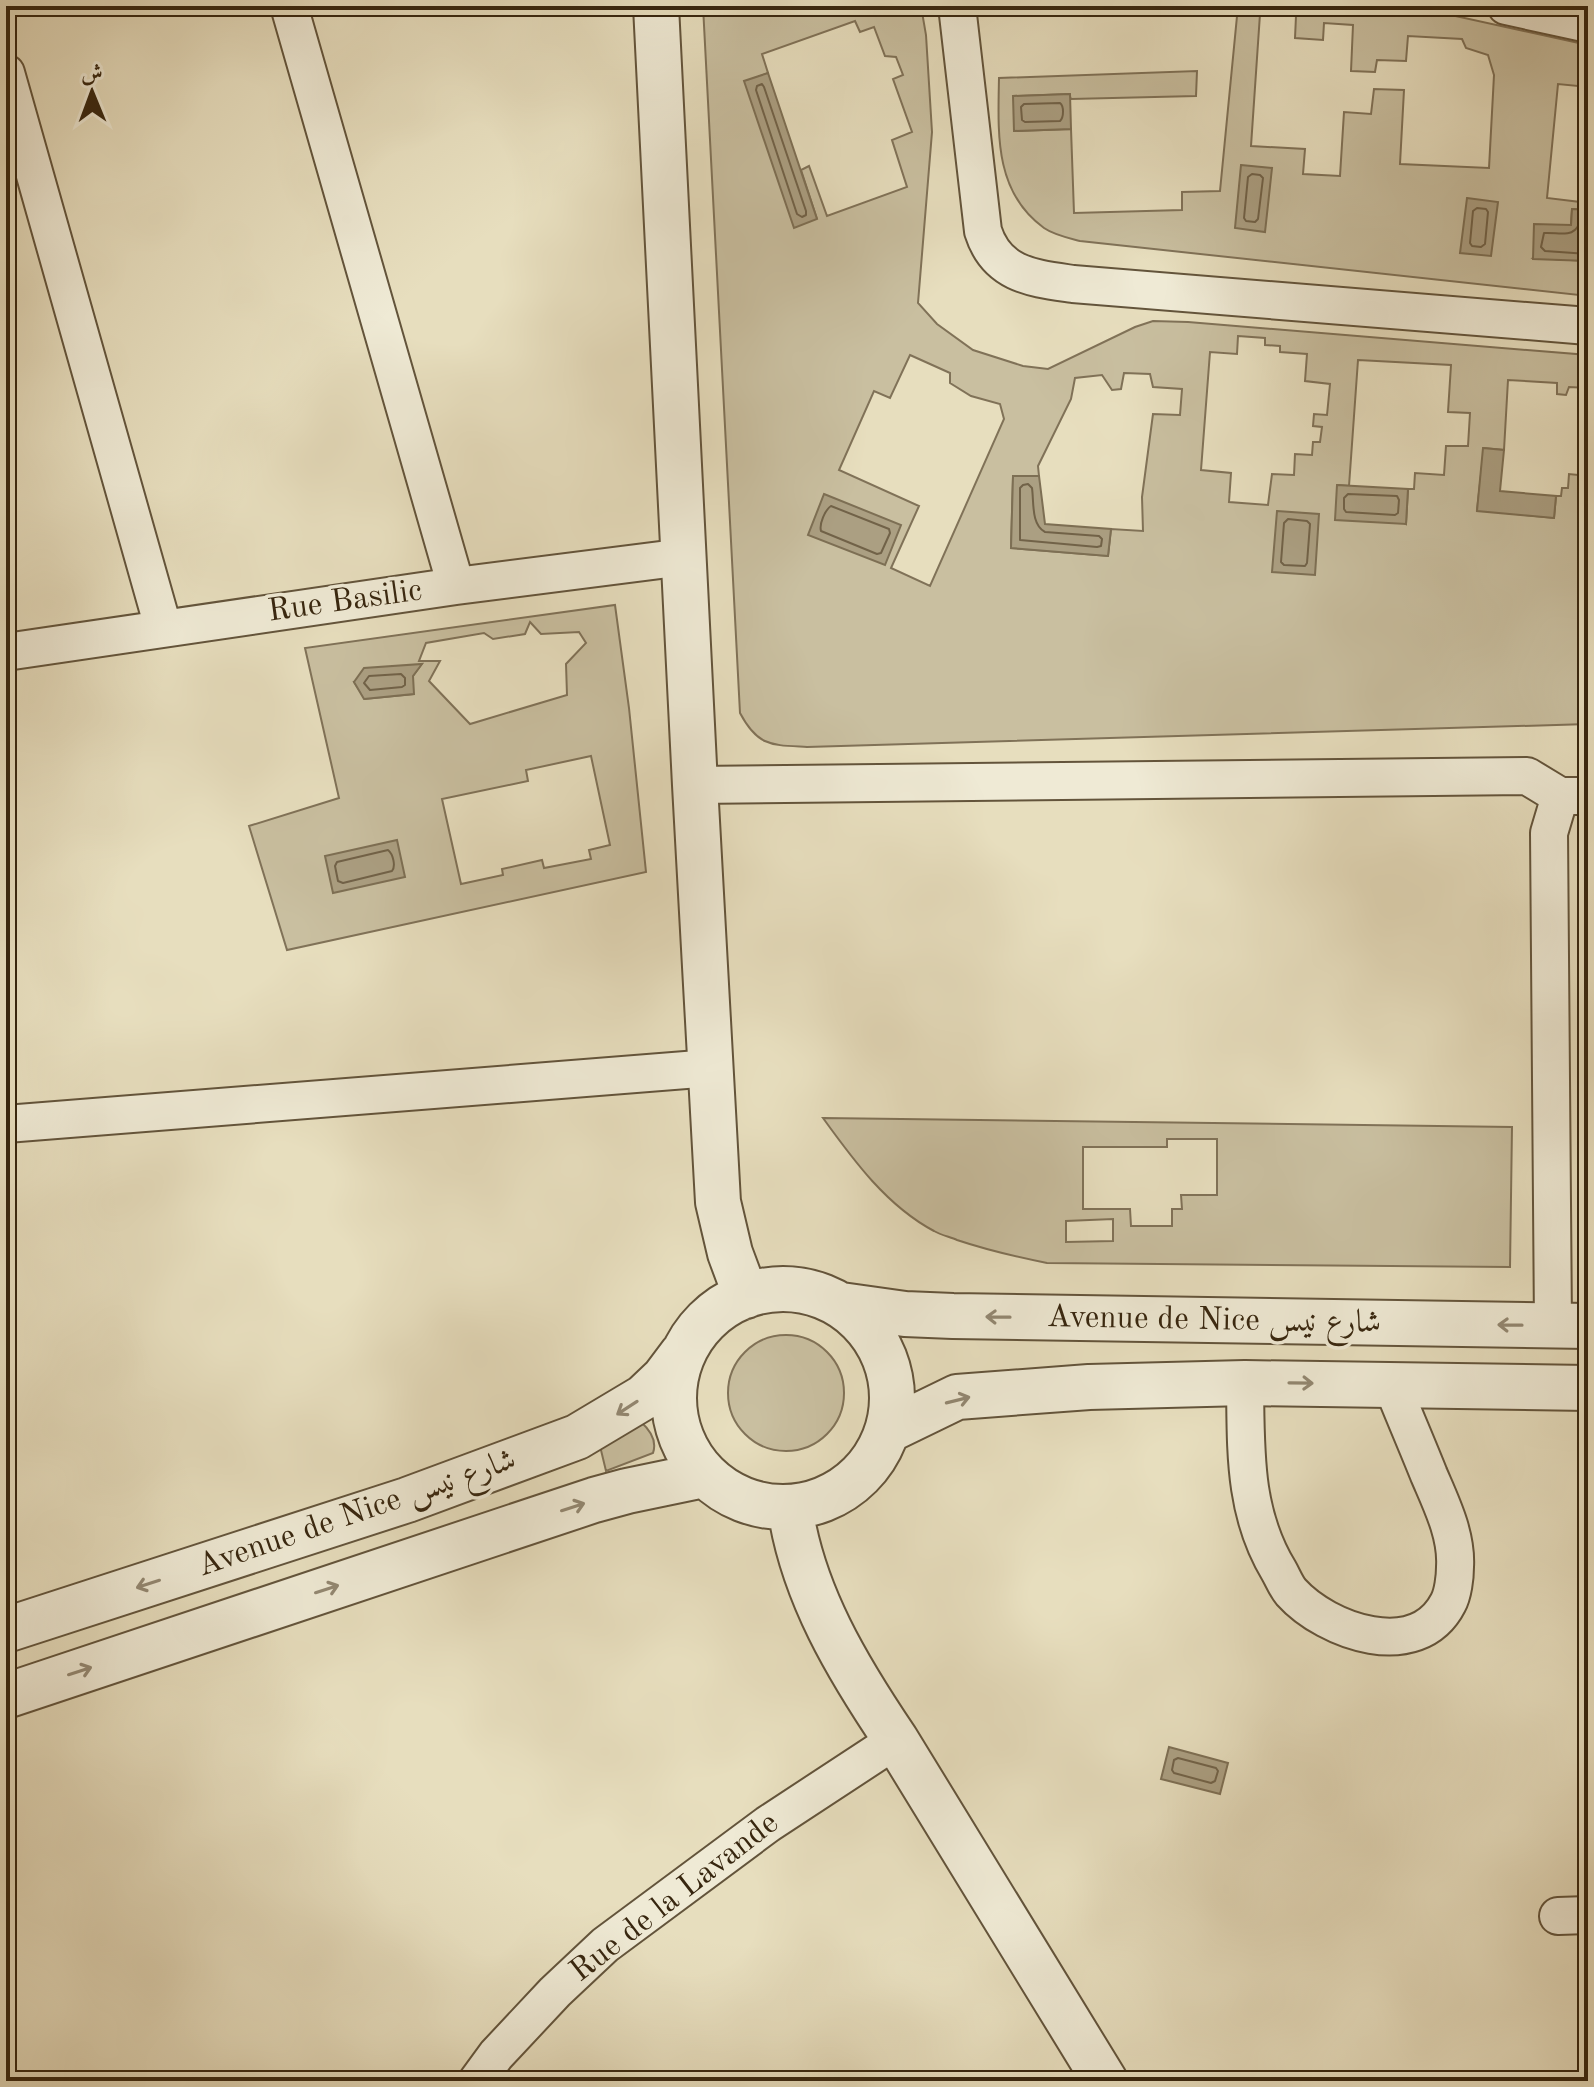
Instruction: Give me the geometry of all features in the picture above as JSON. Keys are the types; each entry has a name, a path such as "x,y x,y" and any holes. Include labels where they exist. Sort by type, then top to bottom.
{"street":[{"path":"289,6 456,586"},
{"path":"656,6 720,1214 735,1270 746,1296"},
{"path":"957,6 983,231 988,248 1021,275 1073,284 1588,326"},
{"path":"1506,6 1588,24"},
{"path":"6,73 163,627"},
{"name":"Rue Basilic","path":"6,652 163,627 684,557"},
{"path":"695,785 1527,776 1574,796 1549,833 1570,1326"},
{"path":"6,1124 711,1068"},
{"path":"764,1290 804,1291 841,1305 871,1333 889,1370 892,1400 880,1451 853,1482 816,1502 775,1507 735,1497 704,1475 681,1439 673,1396 682,1354 708,1319 726,1305 764,1290"},
{"name":"Avenue de Nice شارع نيس","path":"841,1305 905,1314 953,1316 1570,1326"},
{"name":"Avenue de Nice شارع نيس","path":"6,1630 407,1500 577,1437 644,1397 664,1378 682,1354"},
{"path":"1245,1383 1247,1471 1256,1517 1270,1556 1291,1591 1320,1616 1344,1628 1375,1635 1409,1635 1432,1623 1449,1602 1456,1565 1450,1525 1392,1385"},
{"name":"Avenue de Nice شارع نيس","path":"887,1431 957,1397 1089,1387 1245,1383 1588,1388"},
{"name":"Avenue de Nice شارع نيس","path":"6,1696 594,1500 704,1475"},
{"path":"790,1507 794,1535 828,1627 863,1690 1105,2081"},
{"name":"Rue de la Lavande","path":"477,2081 496,2055 555,1992 605,1945 768,1824 896,1740"}],"shaded area":[{"path":"703,6 836,6 838,14 878,6 921,6 926,35 932,132 918,303 937,324 973,350 1023,366 1048,369 1153,321 1588,355 1588,388 1569,387 1566,395 1557,394 1557,383 1508,380 1504,450 1484,448 1477,510 1554,518 1556,496 1561,496 1562,488 1568,488 1569,474 1588,476 1588,724 807,747 767,742 753,732 740,713","holes":["855,21 860,32 874,27 885,56 896,57 903,75 893,79 912,132 892,140 907,187 827,216 809,166 801,170 817,219 745,82 768,73 762,54","1238,336 1265,338 1265,345 1280,346 1280,352 1307,354 1305,381 1330,384 1327,415 1314,414 1313,426 1322,427 1320,442 1313,442 1312,455 1295,454 1294,475 1272,474 1268,505 1229,502 1231,473 1201,470 1210,352 1237,354","910,355 950,373 950,383 971,396 1000,404 1004,419 930,586 891,568 919,506 839,470 874,391 890,398","1358,360 1451,365 1448,412 1470,413 1468,446 1446,446 1444,475 1415,473 1414,489 1408,489 1406,524 1337,485 1349,486","1124,373 1150,374 1153,387 1182,389 1180,415 1153,414 1142,497 1143,531 1111,529 1108,556 1011,548 1013,477 1039,476 1038,466 1071,399 1075,378 1102,375 1112,390 1121,389"]},
{"path":"1238,6 1410,6 1588,45 1588,87 1558,84 1547,198 1588,203 1588,210 1572,209 1571,225 1533,258 1588,261 1588,296 1080,241 1057,234 1044,228 1028,213 1008,179 1000,140 999,78 1197,71 1196,96 1071,99 1069,94 1014,96 1014,131 1071,129 1074,213 1182,210 1182,192 1220,191","holes":["1260,14 1296,16 1295,38 1323,40 1324,23 1353,25 1351,71 1375,72 1377,60 1406,61 1408,36 1462,39 1466,48 1488,55 1494,75 1489,168 1400,164 1404,90 1374,89 1371,114 1344,112 1340,176 1303,174 1305,149 1251,146"]},
{"path":"615,605 646,872 287,950 249,826 339,798 305,648","holes":["530,622 541,634 579,632 586,643 566,664 567,695 470,724 429,681 440,661 419,661 426,643 484,633 493,639 525,634","421,665 413,676 413,694 365,699 354,682","591,756 610,845 589,850 591,859 544,868 542,860 502,869 503,875 461,884 442,799 528,781 526,770"]},
{"path":"823,1118 1512,1127 1510,1267 1047,1263 957,1240 917,1221 872,1181","holes":["1167,1139 1217,1139 1217,1195 1181,1195 1182,1209 1172,1209 1172,1226 1131,1226 1130,1209 1083,1209 1083,1147 1167,1147","1113,1219 1113,1241 1066,1242 1066,1221"]},
{"path":"786,1335 808,1339 827,1352 840,1371 844,1393 840,1415 827,1434 808,1447 786,1451 764,1447 745,1434 732,1415 728,1393 732,1371 745,1352 764,1339"},
{"path":"641,1422 652,1436 653,1453 606,1471 600,1446"}],"water":[{"path":"768,73 817,219 794,228 744,81"},
{"path":"1070,94 1071,129 1014,131 1013,96"},
{"path":"1241,165 1272,168 1265,232 1235,228"},
{"path":"1467,198 1498,202 1491,256 1460,253"},
{"path":"1572,209 1588,210 1588,261 1533,259 1534,224 1571,225"},
{"path":"1483,448 1504,450 1500,491 1556,496 1554,518 1477,511"},
{"path":"1013,476 1039,476 1045,524 1111,529 1108,556 1011,548"},
{"path":"1337,485 1408,489 1406,524 1335,520"},
{"path":"824,494 901,525 885,565 808,535"},
{"path":"1277,511 1319,514 1315,575 1272,572"},
{"path":"422,664 413,676 414,694 364,699 354,682 364,668"},
{"path":"397,840 405,877 333,893 325,856"},
{"path":"1169,1747 1228,1763 1220,1794 1161,1779"}]}
